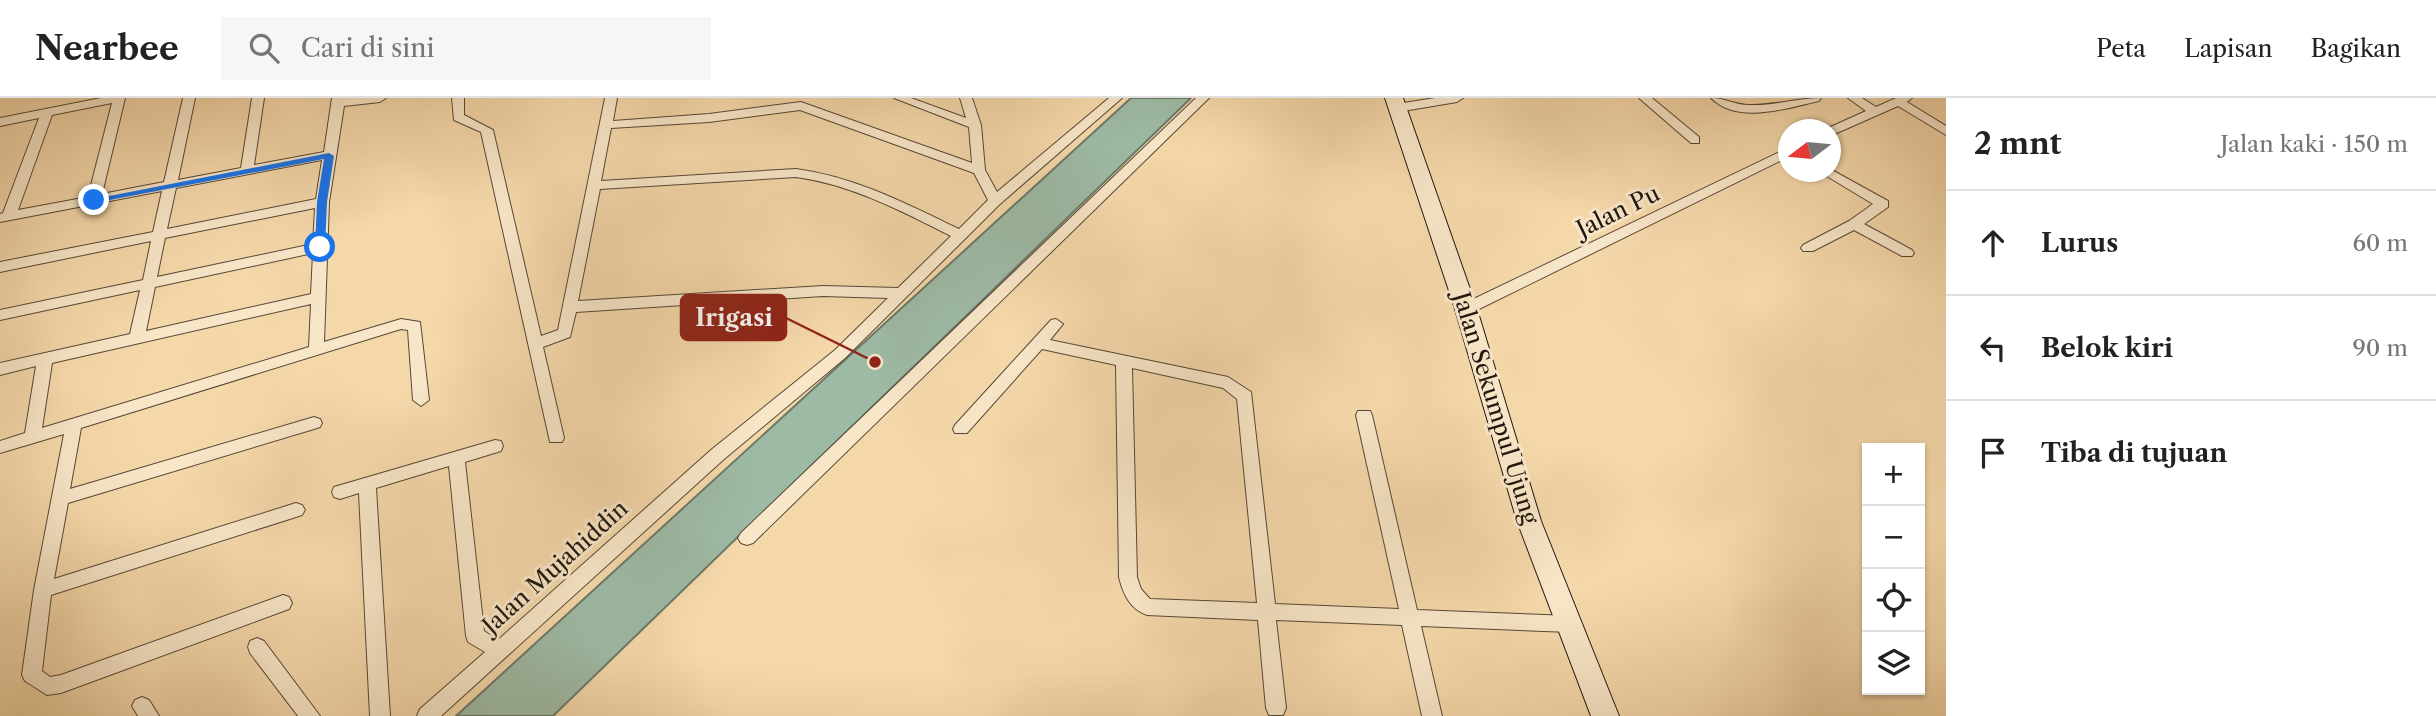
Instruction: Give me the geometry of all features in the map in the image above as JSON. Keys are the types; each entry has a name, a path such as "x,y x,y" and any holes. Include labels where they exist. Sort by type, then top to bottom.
{"main road":[{"name":"Jalan Sekumpul Ujung","path":"1396,103 1466,309 1529,521 1605,716"}],"street":[{"path":"0,122 119,98 94,200"},
{"path":"137,338 189,98"},
{"path":"247,172 258,98"},
{"path":"316,350 322,202 338,100 380,98"},
{"path":"458,98 458,117 487,130 556,438"},
{"path":"535,344 565,333 611,98"},
{"path":"900,98 975,125"},
{"path":"966,98 975,125 979,170 995,201"},
{"name":"Jalan Mujahiddin","path":"427,716 717,455 840,354 995,201 1116,98"},
{"path":"747,538 1203,98"},
{"path":"1396,103 1457,98"},
{"path":"1646,98 1695,140"},
{"path":"1717,98 1724,105 1743,110 1777,101 1815,98"},
{"path":"1854,98 1875,112"},
{"path":"1841,127 1902,100 1946,131"},
{"path":"607,125 709,118 801,106 979,170"},
{"path":"5,217 47,113"},
{"path":"5,217 329,156"},
{"name":"Jalan Pu","path":"1466,309 1778,157"},
{"path":"595,185 796,173 825,175 858,186 960,235"},
{"path":"1808,248 1854,224 1882,204 1841,181"},
{"path":"0,267 322,202"},
{"path":"1854,224 1907,253"},
{"path":"0,315 320,247"},
{"path":"569,307 823,291 901,293"},
{"path":"0,369 318,297"},
{"path":"961,429 1056,324"},
{"path":"0,447 393,326 415,326 421,400"},
{"path":"1039,343 1228,383 1245,396 1276,708"},
{"path":"32,438 45,359"},
{"path":"1124,362 1131,590 1140,603 1147,607 1570,624"},
{"path":"1364,415 1432,716"},
{"path":"59,499 314,423"},
{"path":"74,425 43,590 32,675 47,686 61,684 283,603"},
{"path":"340,492 495,446"},
{"path":"456,458 475,636 499,650"},
{"path":"367,484 380,716"},
{"path":"43,590 296,510"},
{"path":"257,647 310,716"}],"shaded area":[{"path":"1131,98 1191,98 553,716 456,716"}],"place":[{"name":"Irigasi","path":"875,362"}],"route":[{"path":"94,200 329,156 322,202 320,247"}]}
